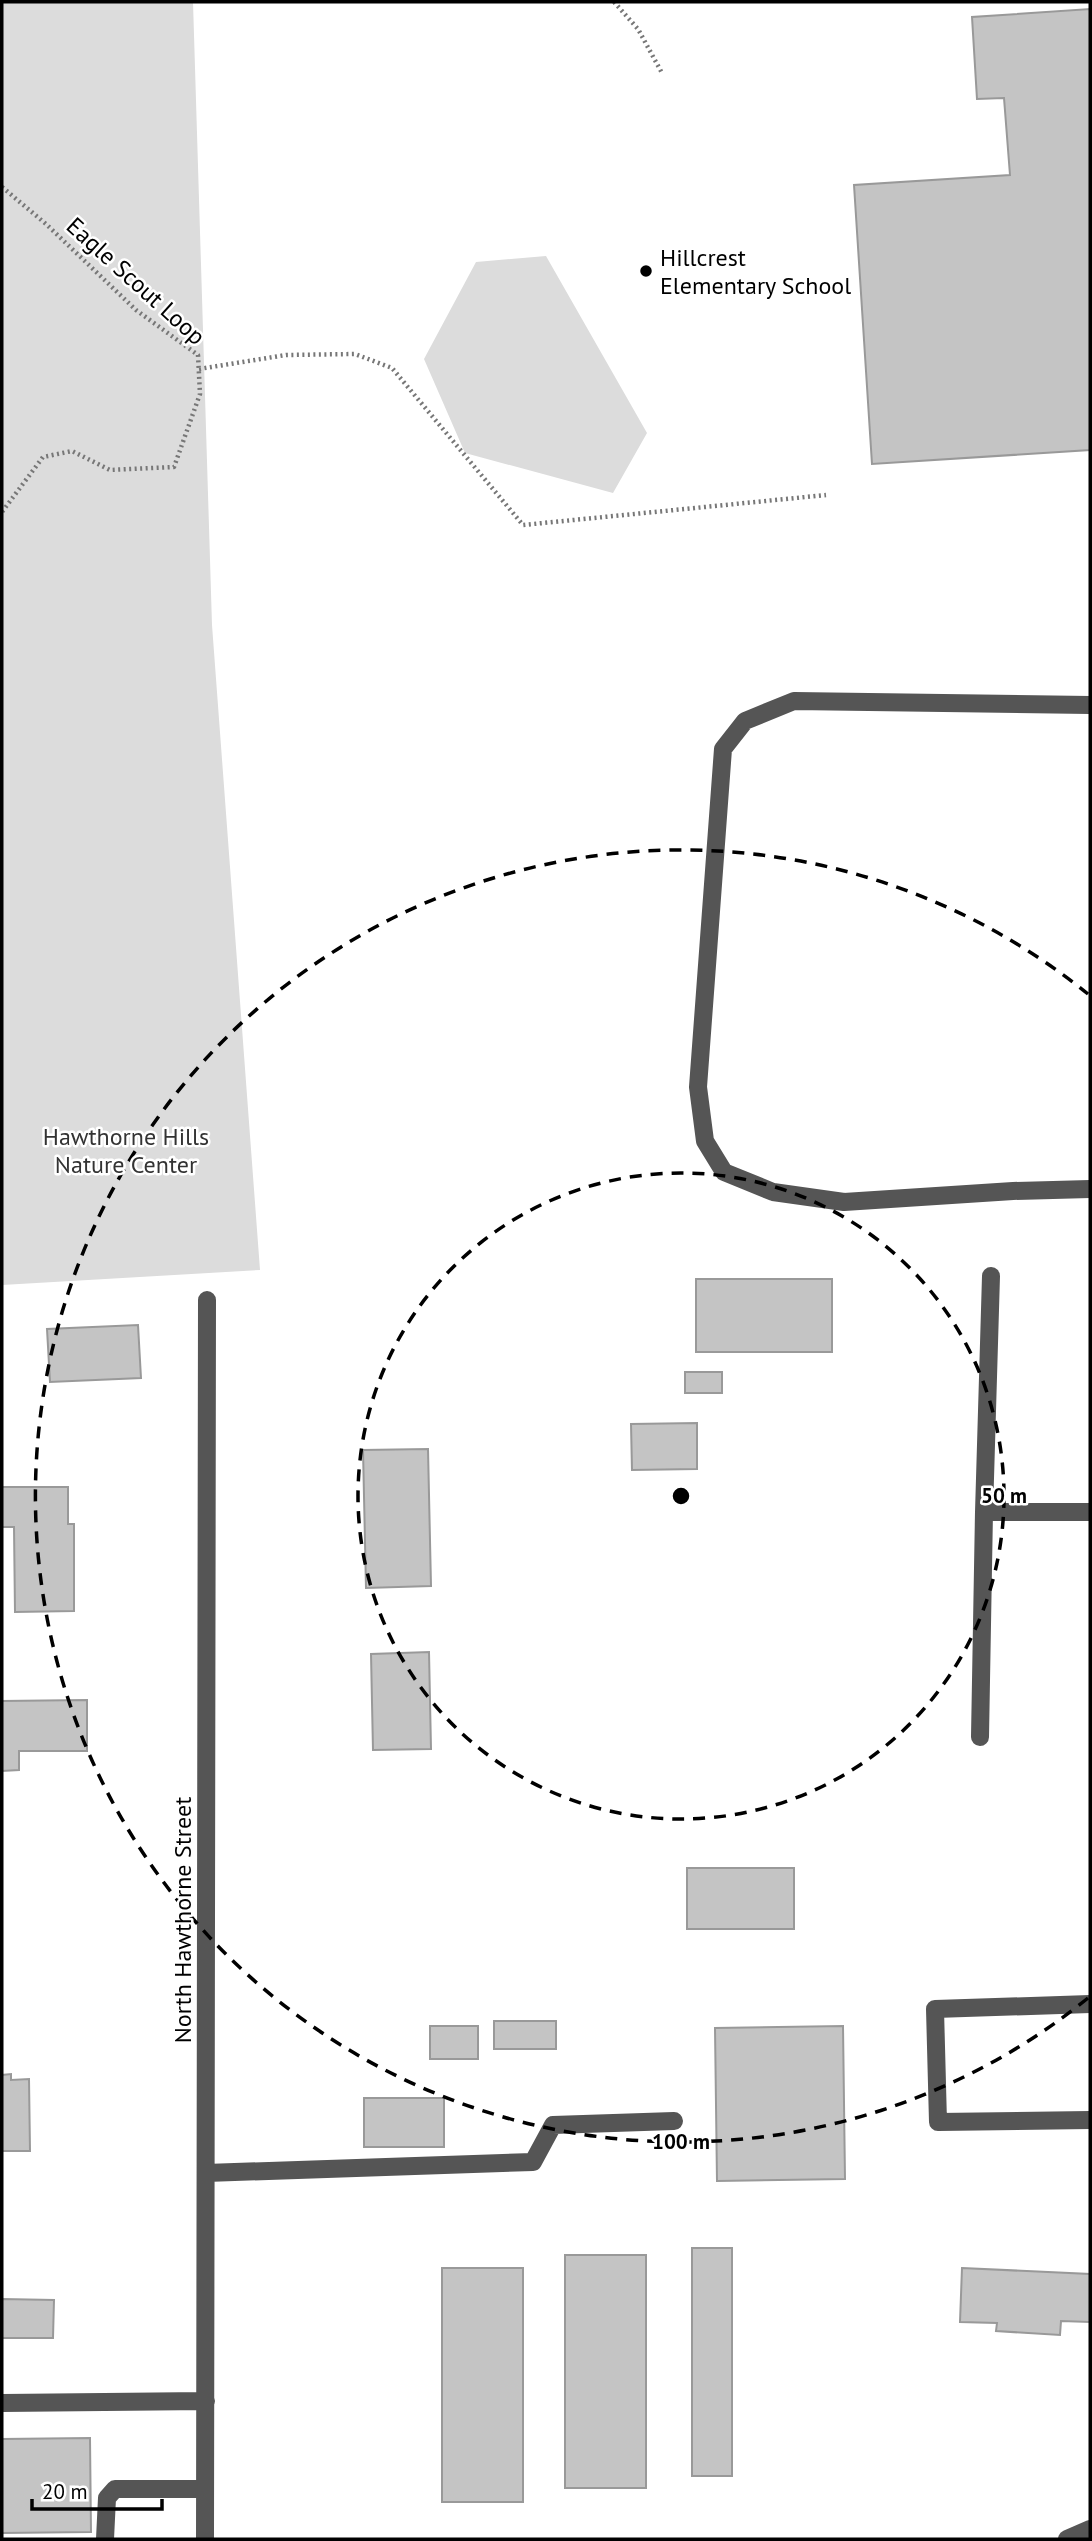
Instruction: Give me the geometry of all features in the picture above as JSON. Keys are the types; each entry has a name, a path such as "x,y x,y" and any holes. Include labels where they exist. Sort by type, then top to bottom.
{"street":[{"path":"1090,705 794,701 745,722 723,749 698,1087 705,1141 724,1171 773,1192 844,1202 1090,1189"},
{"path":"980,1737 991,1276"},
{"name":"North Hawthorne Street","path":"205,2539 207,1300"},
{"path":"984,1513 1090,1512"},
{"path":"1090,2004 935,2009 938,2122 1090,2120"},
{"path":"206,2173 533,2162 553,2125 674,2121"},
{"path":"2,2403 206,2401"},
{"path":"105,2539 107,2498 115,2488 205,2489"},
{"path":"1067,2539 1090,2529"}],"path":[{"path":"614,2 638,29 662,73"},
{"name":"Eagle Scout Loop","path":"2,187 46,224 136,310 198,355 200,394 174,467 110,470 72,451 43,457 2,512"},
{"path":"199,369 286,355 355,354 392,368 523,525 826,495"}],"green space":[{"name":"Hawthorne Hills Nature Center","path":"2,2 193,2 212,625 260,1270 2,1285"},
{"path":"546,256 647,433 613,493 465,453 424,359 476,262"}],"building":[{"path":"1090,9 1090,450 872,464 854,185 1010,175 1004,98 977,99 972,17"},
{"path":"696,1279 832,1279 832,1352 696,1352"},
{"path":"138,1325 141,1378 50,1382 47,1329"},
{"path":"685,1372 722,1372 722,1393 685,1393"},
{"path":"697,1423 697,1469 632,1470 631,1424"},
{"path":"428,1449 431,1586 366,1588 363,1450"},
{"path":"2,1487 68,1487 68,1524 74,1524 74,1611 15,1612 14,1527 2,1527"},
{"path":"429,1652 431,1749 373,1750 371,1654"},
{"path":"87,1700 87,1751 19,1751 19,1770 2,1771 2,1701"},
{"path":"687,1868 794,1868 794,1929 687,1929"},
{"path":"494,2021 556,2021 556,2049 494,2049"},
{"path":"430,2026 478,2026 478,2059 430,2059"},
{"path":"843,2026 845,2179 717,2181 715,2028"},
{"path":"11,2074 11,2080 29,2079 30,2151 2,2151 2,2075"},
{"path":"364,2098 444,2098 444,2147 364,2147"},
{"path":"692,2248 732,2248 732,2476 692,2476"},
{"path":"565,2255 646,2255 646,2488 565,2488"},
{"path":"442,2268 523,2268 523,2502 442,2502"},
{"path":"962,2268 1090,2274 1090,2322 1061,2321 1060,2335 996,2331 997,2323 960,2322"},
{"path":"2,2299 54,2300 53,2338 2,2338"},
{"path":"90,2438 91,2532 2,2533 2,2439"}],"place":[{"name":"Hillcrest Elementary School","path":"646,271"}]}
